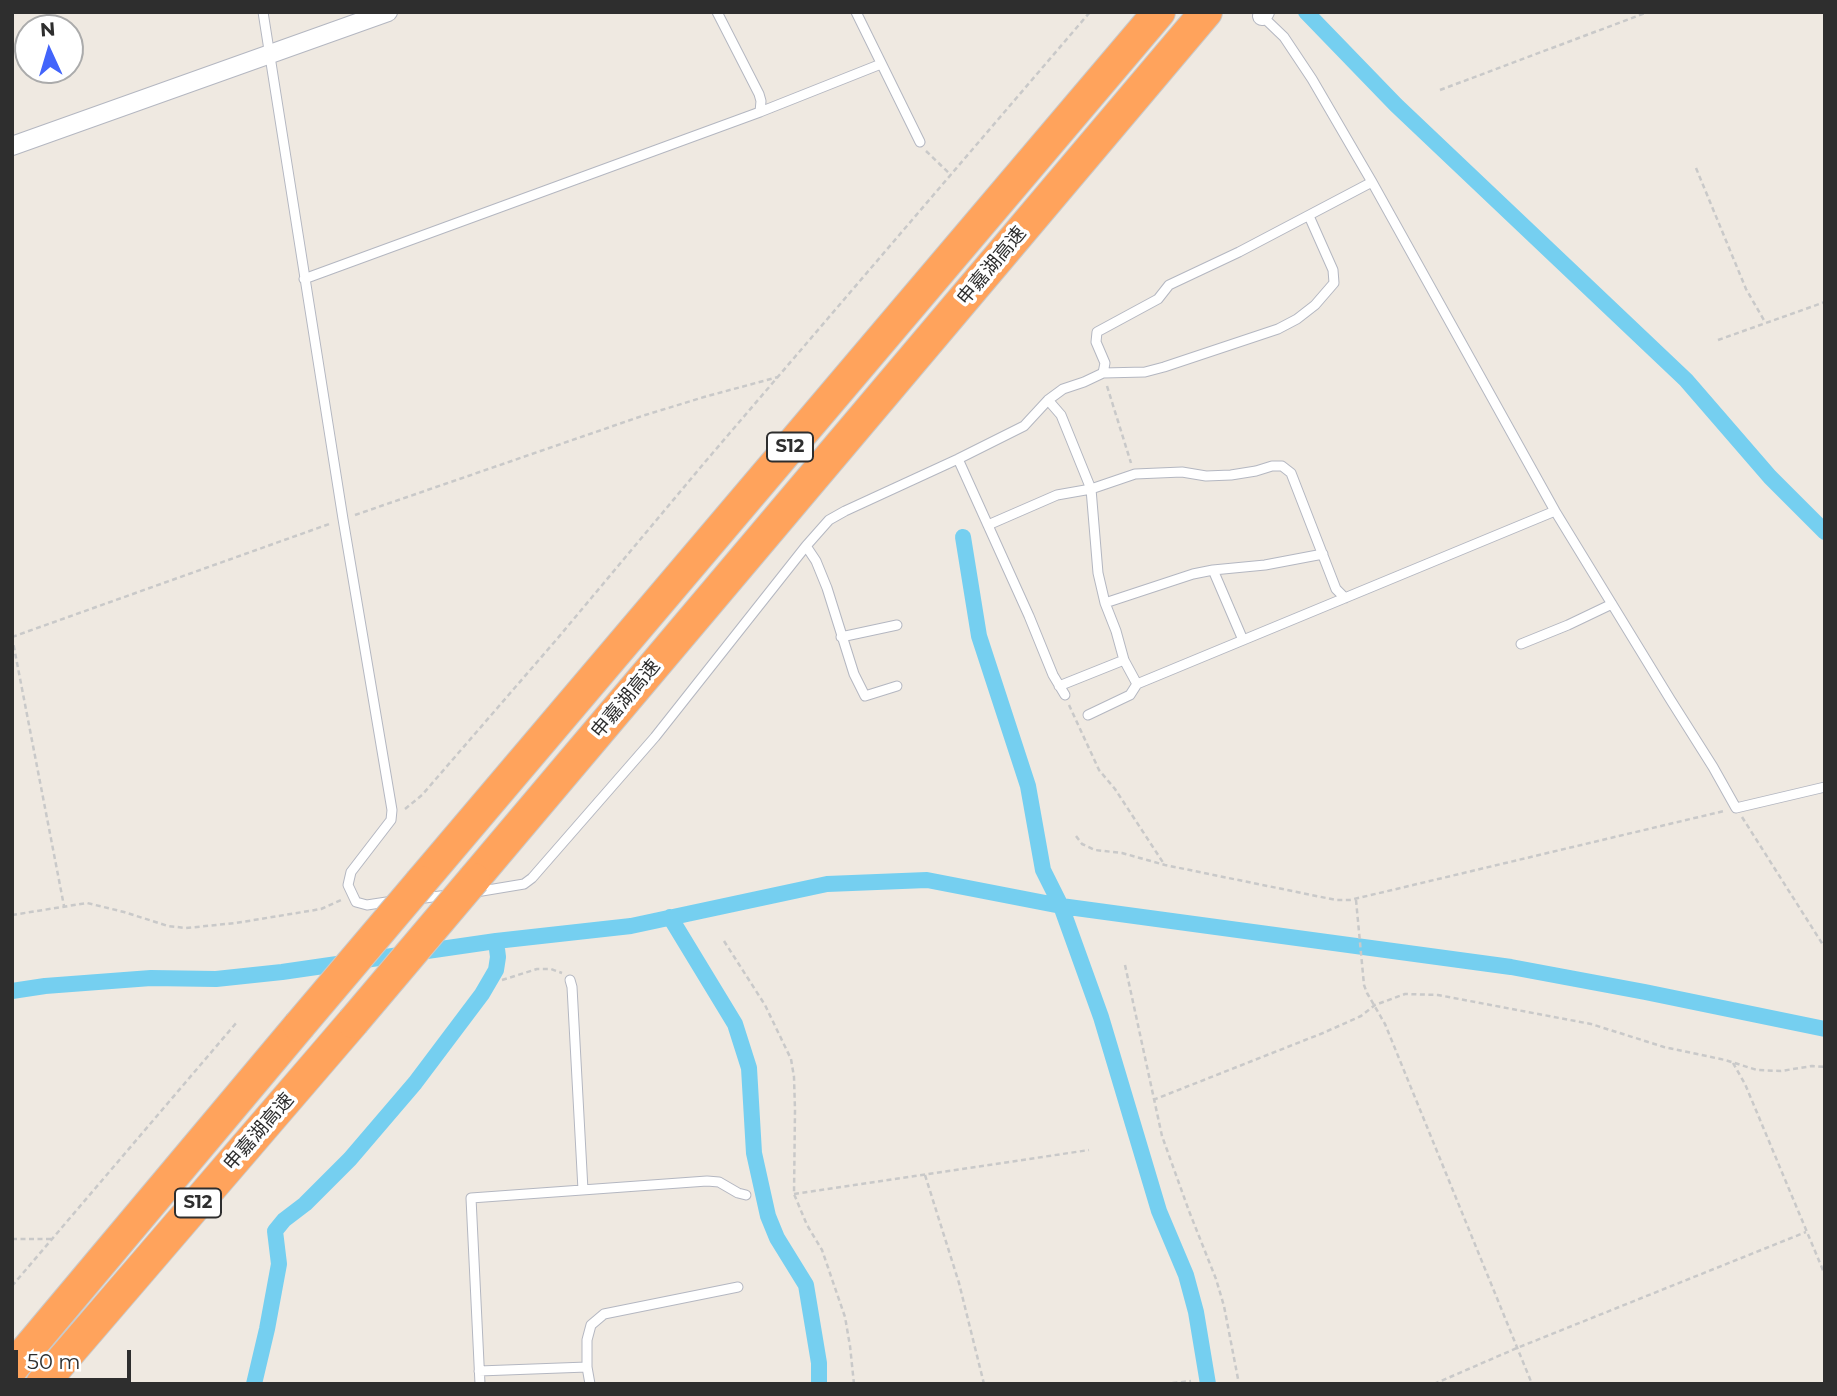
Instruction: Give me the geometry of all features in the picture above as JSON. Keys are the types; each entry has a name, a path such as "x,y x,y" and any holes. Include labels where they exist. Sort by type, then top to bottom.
{"highway":[{"name":"申嘉湖高速","path":"12,1368 1159,12"},
{"name":"申嘉湖高速","path":"42,1384 353,1022 1206,12"}],"street":[{"path":"12,146 388,12"}],"lane":[{"path":"263,12 304,279 392,810 391,820 351,872 348,885 352,894 356,902 367,905 524,884 544,865 655,737 821,528 845,510 958,459 1024,425 1063,389 1103,373 1145,372 1164,367 1278,329 1315,305 1334,283 1333,270 1308,216"},
{"path":"718,12 759,94 760,112"},
{"path":"856,12 920,142"},
{"path":"1262,13 1299,57 1372,182 1555,511 1736,808 1825,787"},
{"path":"304,279 760,112 881,64"},
{"path":"1103,373 1105,363 1096,342 1097,332 1158,299 1169,285 1372,182"},
{"path":"1048,400 1061,415 1091,489 1098,573 1105,603 1124,660 1138,684"},
{"path":"958,459 1062,691 1124,660"},
{"path":"988,525 1057,495 1091,489 1135,474 1182,472 1206,476 1231,475 1282,466 1291,472 1336,589 1345,597"},
{"path":"1088,715 1130,695 1138,684 1555,511"},
{"path":"806,546 823,579 841,637 864,696 897,686"},
{"path":"1105,603 1193,574 1265,565 1322,554"},
{"path":"1213,570 1243,640"},
{"path":"1521,643 1612,604"},
{"path":"841,637 897,625"},
{"path":"570,980 583,1190"},
{"path":"480,1384 471,1198 707,1181 719,1182 746,1195"},
{"path":"590,1384 587,1340 592,1325 604,1314 738,1287"},
{"path":"479,1371 587,1367"}],"path":[{"path":"391,820 422,795 558,639 705,462 1090,12"},
{"path":"1440,90 1648,12"},
{"path":"920,142 927,153 951,175"},
{"path":"1696,168 1746,289 1765,322"},
{"path":"1718,340 1825,302"},
{"path":"1103,373 1135,474"},
{"path":"64,905 12,637 642,416 780,377"},
{"path":"1062,691 1099,770 1115,789 1165,865"},
{"path":"1076,836 1082,844 1095,850 1122,853 1165,865 1336,900 1356,899 1736,808 1825,948"},
{"path":"12,915 87,903 168,926 186,928 321,909 352,894"},
{"path":"1356,899 1364,985 1385,1024 1412,1087 1532,1384"},
{"path":"724,941 765,1005 790,1059 794,1088 794,1194 807,1225 822,1250 835,1285 845,1317 854,1384"},
{"path":"1125,965 1153,1100 1189,1211 1216,1279 1239,1384"},
{"path":"502,980 537,969 551,969 570,980"},
{"path":"1153,1100 1322,1033 1361,1016 1375,1005 1405,994 1438,995 1591,1024 1664,1047 1757,1070 1825,1067"},
{"path":"12,1286 237,1022"},
{"path":"1733,1062 1745,1084 1825,1275"},
{"path":"794,1194 1089,1150"},
{"path":"925,1175 959,1283 984,1384"},
{"path":"1434,1384 1517,1348 1806,1233"},
{"path":"12,1239 53,1239"},
{"path":"1164,1384 1191,1381"}],"waterway":[{"path":"1306,12 1396,105 1686,380 1770,477 1825,532"},
{"path":"963,537 979,636 1028,786 1043,870 1061,906 1101,1017 1159,1211 1186,1275 1196,1312 1208,1384"},
{"path":"12,991 151,978 216,979 282,972 496,941 631,926 827,884 927,880 1061,906 1511,967 1825,1029"},
{"path":"670,917 735,1024 749,1068 754,1153 768,1216 777,1238 806,1285 819,1363 819,1384"},
{"path":"254,1384 279,1264 275,1231 350,1159 415,1083 482,994 496,970 496,941"}]}
